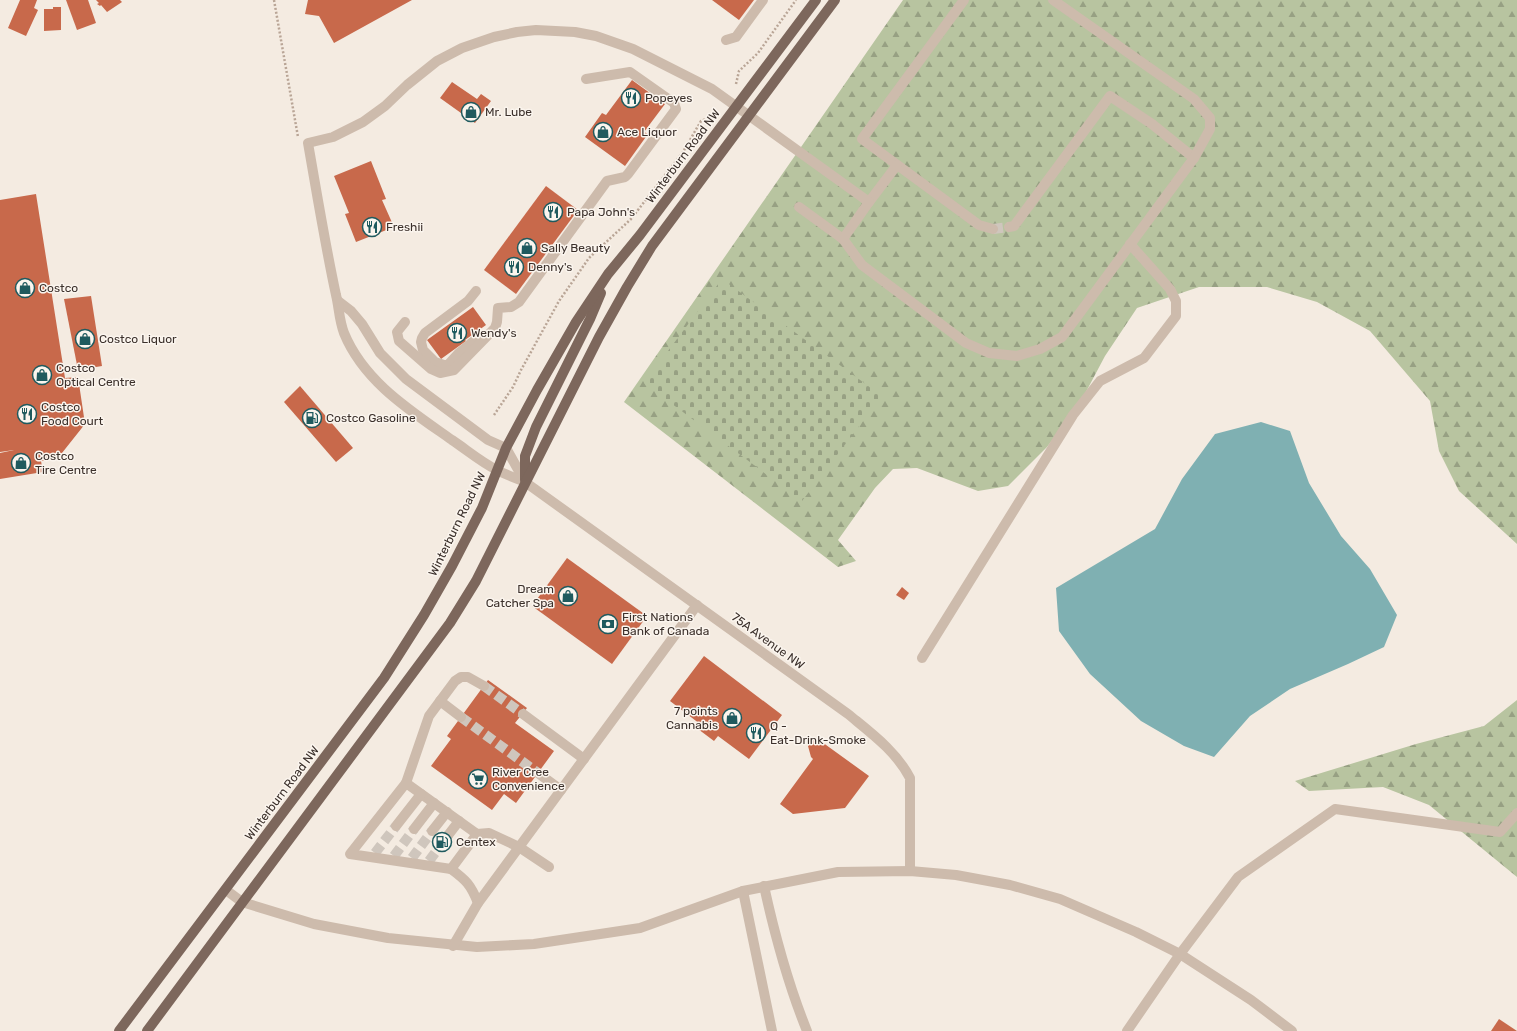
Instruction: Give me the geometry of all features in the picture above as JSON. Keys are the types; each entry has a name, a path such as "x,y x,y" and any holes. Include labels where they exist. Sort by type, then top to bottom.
{"main road":[{"name":"Winterburn Road NW","path":"119,1031 384,678 424,615 452,566 482,508 506,448 576,322 608,274 640,236 816,0"},
{"path":"147,1031 450,623 476,581 599,337 652,246 835,0"},
{"path":"525,482 525,456 536,427 590,319 608,274"}],"street":[{"path":"726,40 736,37 763,0"},
{"path":"964,0 862,139 979,225 994,229"},
{"path":"799,207 843,239 862,265 966,343 989,353 1017,356 1040,349 1062,337 1194,158 1210,129 1210,118 1194,100 1053,0"},
{"path":"525,482 497,470 421,419 396,400 362,365 344,333 339,317 338,301 325,242 308,143 333,137 363,122 385,106 422,72 462,48 494,37 517,32 536,30 575,32 596,36 633,49 712,89 869,202"},
{"path":"405,322 397,332 399,341 431,369 440,373 454,370 495,328 498,322 498,308 511,307 519,302 607,181 625,177 628,174 676,109 674,103 630,72 586,79"},
{"path":"1009,227 1014,226 1110,96 1152,124 1194,158"},
{"path":"843,239 896,165"},
{"path":"922,658 1073,415 1100,381 1144,358 1176,316 1176,301 1170,289 1130,244"},
{"path":"476,291 468,301 425,333 422,338 422,346 425,353 435,362 444,365 448,364 474,341 486,338"},
{"path":"338,301 362,324 380,353 406,379 488,440 506,448 525,482"},
{"name":"75A Avenue NW","path":"525,482 848,714 886,746 904,767 910,778 910,870"},
{"path":"453,946 478,903 697,605"},
{"path":"478,903 473,889 466,880 451,869 410,860 374,855 350,854 406,783 429,716 455,681 461,677 468,676 484,686"},
{"path":"440,701 461,717"},
{"path":"522,714 584,759"},
{"path":"538,773 561,790"},
{"path":"406,783 477,834 489,833 519,847 549,867"},
{"path":"396,826 421,794"},
{"path":"414,829 434,803"},
{"path":"1127,1031 1180,954 1238,877 1335,809 1500,832 1517,813"},
{"path":"432,831 447,812"},
{"path":"449,834 459,821"},
{"path":"451,869 477,834"},
{"path":"226,890 242,902 314,924 388,938 453,946 477,947 534,944 640,928 764,886 838,872 910,870 956,875 1003,884 1060,899 1136,932 1180,954 1251,1000 1292,1031"},
{"path":"764,886 776,940 794,1000 806,1031"},
{"path":"743,892 772,1031"}],"path":[{"path":"274,0 299,144"},
{"path":"734,87 738,83 737,75 739,71 758,53 796,0"},
{"path":"494,415 513,387 559,301 589,258 600,246 618,231 643,203 683,152 701,122 706,118 712,118"}],"green space":[{"path":"903,0 1517,0 1517,544 1459,491 1439,451 1430,401 1370,331 1317,302 1267,287 1199,287 1137,308 1105,356 1079,405 1047,447 1008,486 978,491 917,468 893,469 875,488 838,540 856,561 838,567 624,402"},
{"path":"722,279 882,396 802,501 644,383"},
{"path":"1517,700 1517,877 1429,805 1383,787 1309,791 1295,781 1416,744 1484,726"}],"water":[{"path":"1261,422 1290,431 1309,483 1341,536 1370,569 1397,615 1384,647 1290,689 1250,716 1214,757 1184,746 1141,721 1090,674 1059,631 1056,588 1155,529 1182,479 1215,434"}],"building":[{"path":"20,0 37,0 34,8 38,10 26,36 8,28"},
{"path":"66,0 88,0 96,23 77,30"},
{"path":"96,0 120,0 122,2 107,12 101,5 100,6 97,4 99,3"},
{"path":"308,0 412,0 334,43 319,16 305,14"},
{"path":"712,0 754,0 739,20"},
{"path":"53,7 61,7 61,30 44,31 44,9 53,9"},
{"path":"632,80 665,104 644,132 648,134 625,166 585,137 602,113 606,115"},
{"name":"Mr. Lube","path":"452,82 477,99 481,94 491,101 475,123 440,98"},
{"path":"371,161 386,199 382,200 394,227 356,242 345,214 349,213 334,176"},
{"path":"546,186 578,210 516,294 484,270"},
{"name":"Costco","path":"36,194 65,378 78,377 85,424 58,458 41,461 43,472 0,479 0,453 14,450 0,452 0,200"},
{"name":"Costco Liquor","path":"91,296 102,366 78,370 64,299"},
{"name":"Wendy's","path":"473,307 486,325 441,359 427,340"},
{"name":"Costco Gasoline","path":"300,386 353,448 336,462 284,402"},
{"path":"567,558 647,616 612,664 532,606"},
{"path":"902,587 909,593 904,600 896,595"},
{"path":"704,656 782,715 749,759 718,736 714,741 698,729 700,724 670,701"},
{"path":"488,680 527,708 515,723 554,751 516,803 504,794 492,810 431,766 451,739 447,736"},
{"path":"815,737 869,776 845,808 793,814 780,804 813,759 808,746"},
{"path":"1499,1019 1517,1031 1491,1031"}],"tunnel":[{"path":"993,229 1009,227"},
{"path":"484,686 523,714"},
{"path":"461,717 538,773"},
{"path":"375,853 396,826"},
{"path":"394,856 414,829"},
{"path":"412,858 432,831"},
{"path":"429,861 449,834"}],"place":[{"name":"Popeyes","path":"631,98"},
{"name":"Mr. Lube","path":"471,112"},
{"name":"Ace Liquor","path":"603,132"},
{"name":"Papa John's","path":"553,212"},
{"name":"Freshii","path":"372,227"},
{"name":"Sally Beauty","path":"527,248"},
{"name":"Denny's","path":"514,267"},
{"name":"Costco","path":"25,288"},
{"name":"Wendy's","path":"457,333"},
{"name":"Costco Liquor","path":"85,339"},
{"name":"Costco Optical Centre","path":"42,375"},
{"name":"Costco Food Court","path":"27,414"},
{"name":"Costco Gasoline","path":"312,418"},
{"name":"Costco Tire Centre","path":"21,463"},
{"name":"Dream Catcher Spa","path":"568,596"},
{"name":"First Nations Bank of Canada","path":"608,624"},
{"name":"7 points Cannabis","path":"732,718"},
{"name":"Q - Eat-Drink-Smoke","path":"756,733"},
{"name":"River Cree Convenience","path":"478,779"},
{"name":"Centex","path":"442,842"}]}
